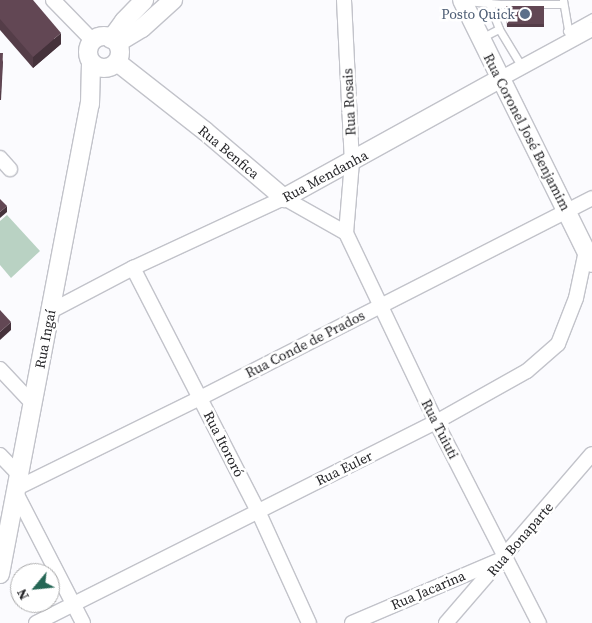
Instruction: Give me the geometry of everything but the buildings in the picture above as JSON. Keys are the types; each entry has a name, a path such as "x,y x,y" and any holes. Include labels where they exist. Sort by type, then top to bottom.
{"street":[{"path":"53,0 93,41"},
{"path":"114,41 124,21 144,0"},
{"path":"114,41 142,28 173,0"},
{"name":"Rua Rosais","path":"344,0 352,162 346,233"},
{"name":"Rua Coronel José Benjamim","path":"462,1 589,257"},
{"name":"Rua Mendanha","path":"51,311 133,268 284,198 500,79 568,36 592,29"},
{"path":"102,37 114,41 120,51 105,64 88,52 93,41 102,37"},
{"name":"Rua Ingaí","path":"0,574 2,550 9,528 18,485 28,398 51,311 90,104 105,64"},
{"name":"Rua Benfica","path":"105,64 205,132 284,198 346,233"},
{"path":"0,158 10,169"},
{"name":"Rua Conde de Prados","path":"18,485 200,398 592,198"},
{"name":"Rua Tuiuti","path":"346,233 379,306 436,422 539,623"},
{"name":"Rua Euler","path":"36,623 436,422 527,371 558,344 576,298 589,257"},
{"name":"Rua Itororó","path":"133,268 258,511 309,623"},
{"path":"0,369 28,398"},
{"name":"Rua Bonaparte","path":"446,623 505,557 592,454"},
{"path":"0,455 18,485 34,528 83,623"},
{"path":"9,528 34,528"},
{"name":"Rua Jacarina","path":"352,623 505,557"}],"lane":[{"path":"462,1 562,2 568,36 592,18"},
{"path":"488,2 500,29 522,66"},
{"path":"480,38 500,29"}],"green space":[{"path":"7,215 40,251 11,278 0,265 0,221"}],"place":[{"name":"Posto Quick","path":"525,14"}]}
